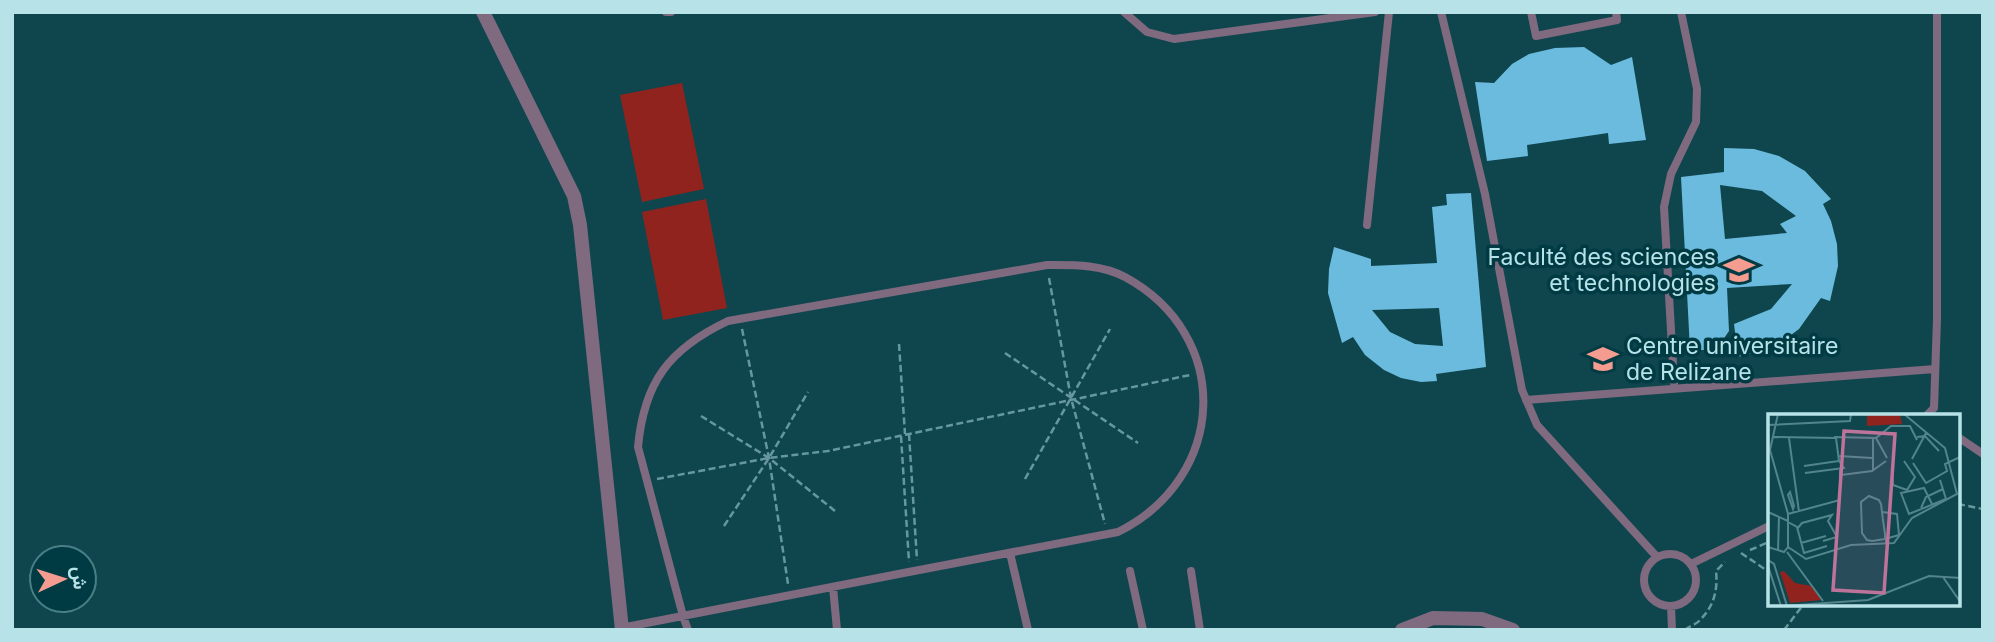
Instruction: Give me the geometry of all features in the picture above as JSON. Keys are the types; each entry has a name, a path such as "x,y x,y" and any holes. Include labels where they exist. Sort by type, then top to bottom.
{"street":[{"path":"483,12 574,196 580,225 622,629"},
{"path":"1402,630 1433,618 1482,619 1513,630"}],"lane":[{"path":"666,12 671,12"},
{"path":"1124,12 1147,32 1174,39 1375,12"},
{"path":"1367,225 1389,12"},
{"path":"1441,12 1485,194 1522,390 1537,425 1657,557"},
{"path":"1531,12 1536,36 1617,20 1616,12"},
{"path":"1674,383 1664,207 1671,174 1696,122 1697,89 1681,12"},
{"path":"1929,414 1934,408 1936,369 1937,12"},
{"path":"622,629 683,616 790,595 1108,534 1128,527 1160,505 1184,475 1199,439 1204,400 1200,373 1198,362 1181,327 1156,297 1123,276 1086,265 1047,265 728,321 704,333 681,349 663,370 649,393 641,420 638,447 683,616 688,630"},
{"path":"1526,400 1936,369"},
{"path":"1960,438 1983,454"},
{"path":"1691,564 1768,526"},
{"path":"1010,553 1028,630"},
{"path":"1674,554 1685,558 1691,564 1696,580 1695,589 1683,603 1671,606 1657,604 1645,591 1644,574 1647,566 1657,557 1674,554"},
{"path":"1130,571 1143,630"},
{"path":"1191,571 1200,630"},
{"path":"833,587 837,630"},
{"path":"1671,606 1672,630"}],"path":[{"path":"1047,265 1071,398 1108,534"},
{"path":"740,319 769,458 790,595"},
{"path":"1026,479 1110,329"},
{"path":"899,344 914,571"},
{"path":"1005,353 1138,443"},
{"path":"647,481 769,458 828,451 1200,373"},
{"path":"724,526 808,392"},
{"path":"701,416 769,458 835,511"},
{"path":"905,434 914,571"},
{"path":"1960,505 1983,509"},
{"path":"1685,630 1698,623 1710,607 1716,595 1716,571 1725,562 1768,542"},
{"path":"1730,545 1768,571"},
{"path":"1784,630 1801,607"}],"shaded area":[{"path":"682,83 704,189 642,202 620,95"},
{"path":"706,199 727,308 663,320 642,212"}],"building":[{"path":"1584,47 1611,65 1632,57 1646,140 1609,144 1608,133 1527,145 1528,156 1487,161 1475,82 1494,83 1512,64 1529,54 1555,48"},
{"path":"1724,148 1754,149 1779,156 1805,171 1831,199 1823,204 1837,244 1838,266 1830,301 1821,298 1799,329 1783,341 1738,357 1734,324 1771,309 1792,284 1727,288 1729,331 1716,350 1690,350 1681,177 1724,172","holes":["1720,185 1762,191 1796,216 1780,224 1787,233 1725,239"]},
{"path":"1471,193 1486,367 1436,374 1437,381 1421,382 1401,378 1384,370 1365,355 1353,337 1342,343 1328,293 1329,269 1334,247 1371,259 1371,266 1437,263 1432,207 1447,205 1446,194","holes":["1439,308 1443,346 1415,344 1390,332 1372,310"]}],"place":[{"name":"Faculté des sciences et technologies","path":"1739,270"},
{"name":"Centre universitaire de Relizane","path":"1603,359"}]}
